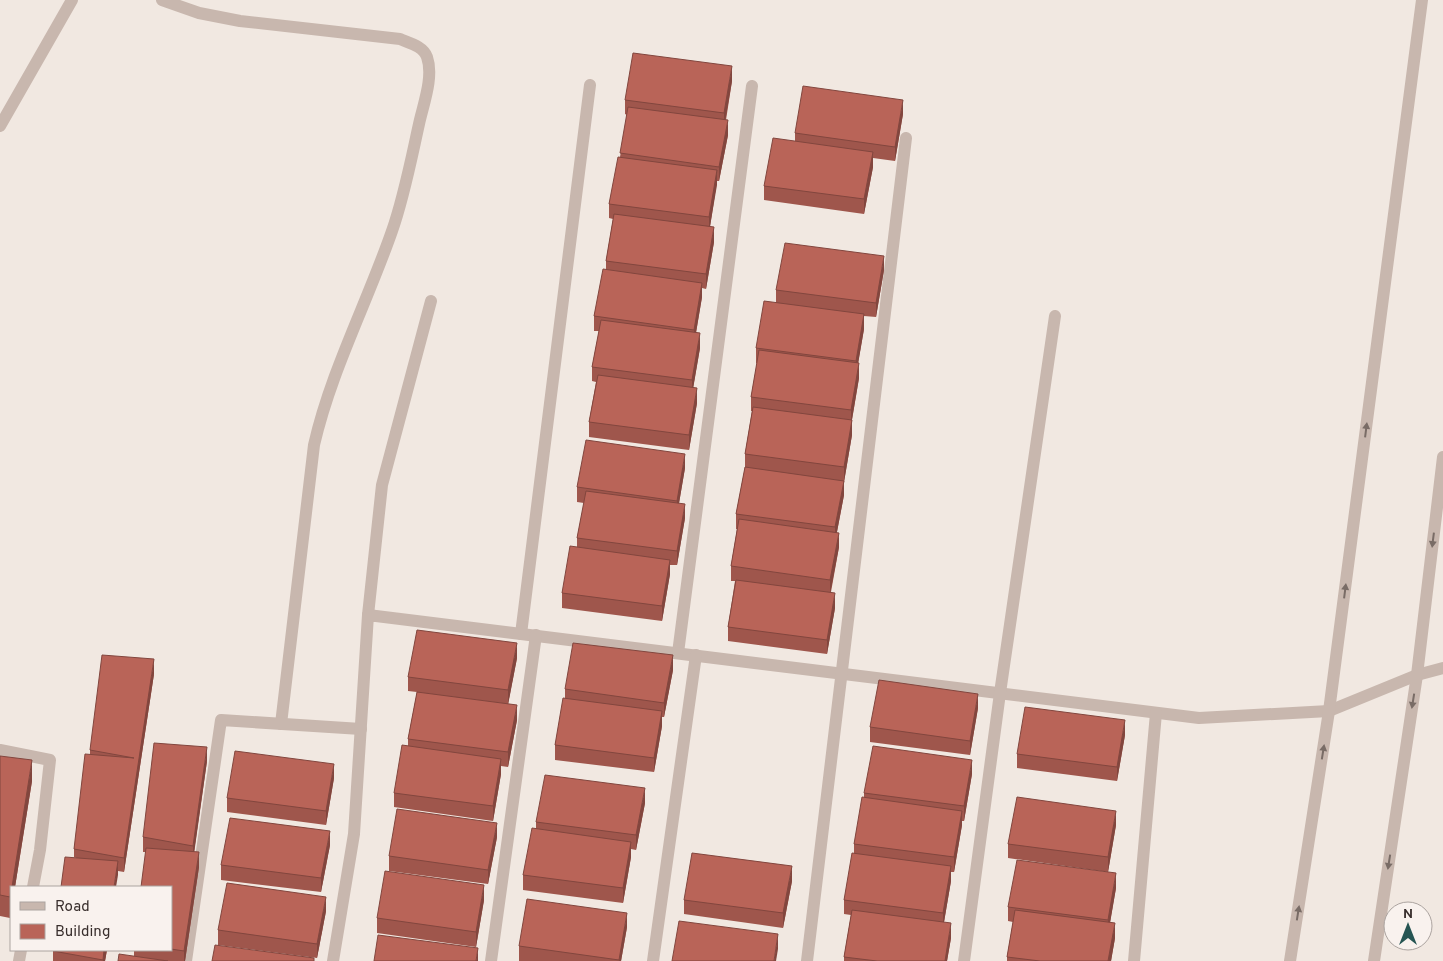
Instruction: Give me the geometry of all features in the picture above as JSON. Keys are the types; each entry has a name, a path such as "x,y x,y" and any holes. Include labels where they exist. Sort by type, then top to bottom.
{"street":[{"path":"0,126 72,0"},
{"path":"162,0 199,12 240,21 400,39 419,47 427,56 429,74 425,98 403,194 392,231 320,418 314,446 281,724"},
{"path":"1290,961 1329,711 1422,0"},
{"path":"521,634 590,85"},
{"path":"678,653 752,86"},
{"path":"807,961 906,138"},
{"path":"333,961 354,834 368,615 382,485 431,301"},
{"path":"964,961 1000,693 1056,316"},
{"path":"1374,961 1417,675 1443,457"},
{"path":"368,615 1199,718 1329,711 1417,675 1443,668"},
{"path":"491,961 536,636"},
{"path":"653,961 696,656"},
{"path":"1134,961 1156,712"},
{"path":"186,961 221,720 361,729"},
{"path":"0,750 50,760 40,850 33,886"}],"building":[{"path":"633,53 732,66 724,113 625,100"},
{"path":"803,86 903,100 895,147 795,133"},
{"path":"628,107 728,120 719,167 620,153"},
{"path":"773,138 873,152 864,199 764,186"},
{"path":"618,157 717,170 709,217 609,204"},
{"path":"614,214 714,227 706,274 606,261"},
{"path":"785,243 884,256 876,303 776,290"},
{"path":"603,269 702,283 694,330 594,316"},
{"path":"764,301 864,314 856,361 756,348"},
{"path":"601,320 700,333 692,380 592,367"},
{"path":"759,350 859,363 851,410 751,397"},
{"path":"598,375 697,388 689,435 589,422"},
{"path":"753,407 852,420 844,467 745,454"},
{"path":"586,440 685,454 677,501 577,487"},
{"path":"745,467 844,481 835,527 736,514"},
{"path":"586,491 685,504 677,551 577,538"},
{"path":"739,519 839,533 830,580 731,566"},
{"path":"570,546 670,560 662,606 562,593"},
{"path":"736,580 835,593 827,640 728,627"},
{"path":"417,630 517,643 508,690 408,677"},
{"path":"573,643 673,655 664,703 565,689"},
{"path":"102,655 154,659 124,858 74,849 85,754 134,758 90,750"},
{"path":"879,680 978,694 970,741 870,727"},
{"path":"417,692 517,705 508,752 408,739"},
{"path":"563,698 662,711 654,758 555,745"},
{"path":"1025,707 1125,720 1117,767 1017,754"},
{"path":"154,743 207,747 193,846 143,837"},
{"path":"402,745 501,759 493,806 394,793"},
{"path":"873,746 972,760 964,806 864,793"},
{"path":"235,751 334,764 326,811 227,798"},
{"path":"0,756 32,760 12,886 10,886 10,897 0,895"},
{"path":"545,775 645,788 636,835 536,822"},
{"path":"862,797 962,811 954,857 854,844"},
{"path":"1017,797 1116,811 1108,857 1008,844"},
{"path":"397,809 497,823 488,870 389,856"},
{"path":"230,818 330,831 321,878 221,865"},
{"path":"532,828 631,842 623,888 523,875"},
{"path":"146,848 199,852 184,951 172,949 172,886 141,886"},
{"path":"692,853 792,866 783,913 684,900"},
{"path":"852,853 951,866 943,913 844,900"},
{"path":"65,857 118,861 114,886 61,886"},
{"path":"1017,860 1116,873 1108,920 1008,907"},
{"path":"385,871 484,885 476,932 377,918"},
{"path":"227,883 326,897 317,944 218,930"},
{"path":"527,899 627,913 619,960 519,946"},
{"path":"852,910 951,923 945,961 877,961 844,957"},
{"path":"1015,910 1115,923 1108,961 1040,961 1007,957"},
{"path":"679,921 778,934 774,961 672,961"},
{"path":"378,935 478,948 476,961 374,961"},
{"path":"215,945 314,958 314,961 212,961"},
{"path":"53,951 104,951 103,960"},
{"path":"119,954 168,961 118,961"}]}
